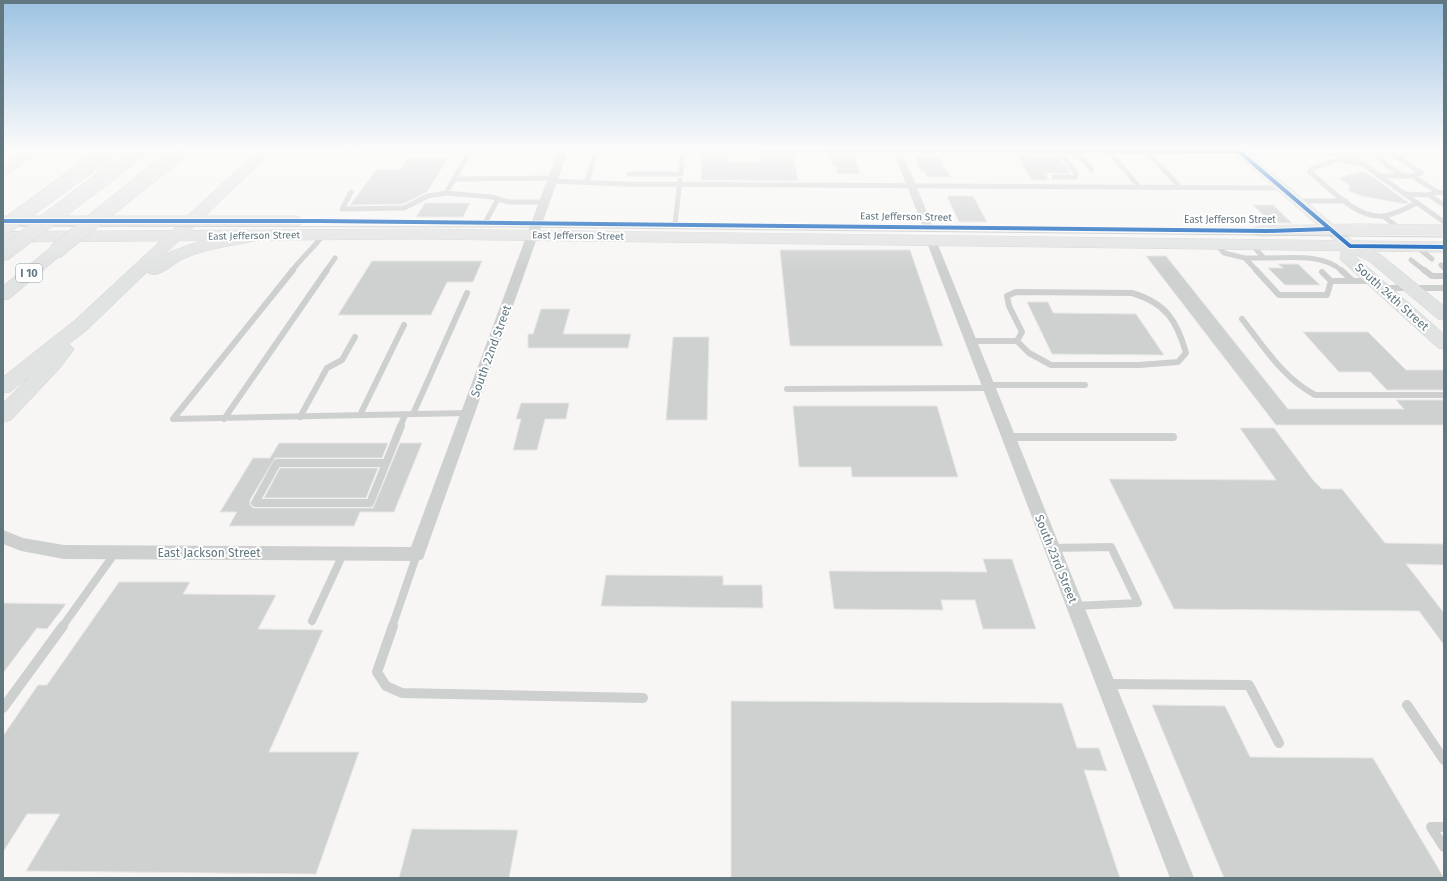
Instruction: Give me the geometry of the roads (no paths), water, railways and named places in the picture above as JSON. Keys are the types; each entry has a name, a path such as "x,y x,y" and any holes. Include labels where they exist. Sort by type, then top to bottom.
{"main road":[{"path":"3,228 56,189"},
{"path":"6,255 90,189"},
{"path":"6,255 96,189"},
{"name":"I 10","path":"3,294 133,189"},
{"path":"3,387 81,324 225,189"},
{"name":"South 24th Street","path":"1282,189 1329,230 1350,246 1376,258 1444,315"},
{"name":"East Jefferson Street","path":"3,220 485,223 535,229 930,233 990,228 1268,231 1400,229 1443,223"},
{"name":"East Jefferson Street","path":"3,237 323,235 675,224 930,233 1154,244 1217,245 1248,252 1294,246 1350,246 1414,253 1444,247"},
{"name":"East Jefferson Street","path":"990,228 1154,244"},
{"path":"107,300 141,281 163,262 186,250 217,242 256,236"},
{"name":"South 24th Street","path":"1350,246 1348,258 1444,344"},
{"path":"3,415 53,364 81,324"}],"street":[{"name":"South 22nd Street","path":"417,554 549,189"},
{"name":"South 23rd Street","path":"912,189 987,387 1182,878"},
{"name":"East Jackson Street","path":"3,537 21,544 64,552 417,554"}],"lane":[{"path":"446,193 448,189"},
{"path":"675,224 679,189"},
{"path":"1331,189 1358,211 1375,216 1383,216 1418,203"},
{"path":"1398,189 1443,223"},
{"path":"1433,189 1437,192 1444,193"},
{"path":"351,192 342,209 404,208 428,196 446,193 492,197 508,202 545,202"},
{"path":"1405,194 1429,195 1437,192"},
{"path":"1429,195 1444,205"},
{"path":"485,223 498,199"},
{"path":"1296,201 1346,201"},
{"path":"1383,216 1400,229"},
{"path":"323,235 312,252 302,258 173,419 468,413"},
{"path":"1294,246 1313,264"},
{"path":"1248,252 1264,258 1307,258 1334,263 1354,281"},
{"path":"1248,252 1264,258"},
{"path":"1248,252 1279,295 1327,295 1331,281"},
{"path":"1414,253 1432,259"},
{"path":"1414,253 1432,276 1444,276"},
{"path":"224,419 335,258"},
{"path":"1322,272 1331,281 1354,281 1411,288 1444,288"},
{"path":"970,341 1017,341 1029,354 1051,365 1139,365 1178,362 1186,353 1181,332 1163,307 1147,297 1132,293 1016,292 1006,296 1009,306 1022,332 1017,341"},
{"path":"385,463 277,463 255,503 370,503 385,463 467,293"},
{"path":"1242,319 1292,381 1302,389 1315,395 1444,395"},
{"path":"360,415 404,325"},
{"path":"300,417 327,368 342,360 355,337"},
{"path":"787,389 1085,385"},
{"path":"1008,437 1173,437"},
{"path":"1051,548 1111,547 1138,603 1074,606"},
{"path":"3,708 116,553"},
{"path":"312,621 343,554"},
{"path":"417,554 377,672 386,686 402,693 643,698"},
{"path":"1106,684 1249,685 1279,743"},
{"path":"1407,705 1444,760"},
{"path":"1444,827 1432,827 1444,847"}],"tram line":[{"path":"3,226 513,227 1444,237"}]}
